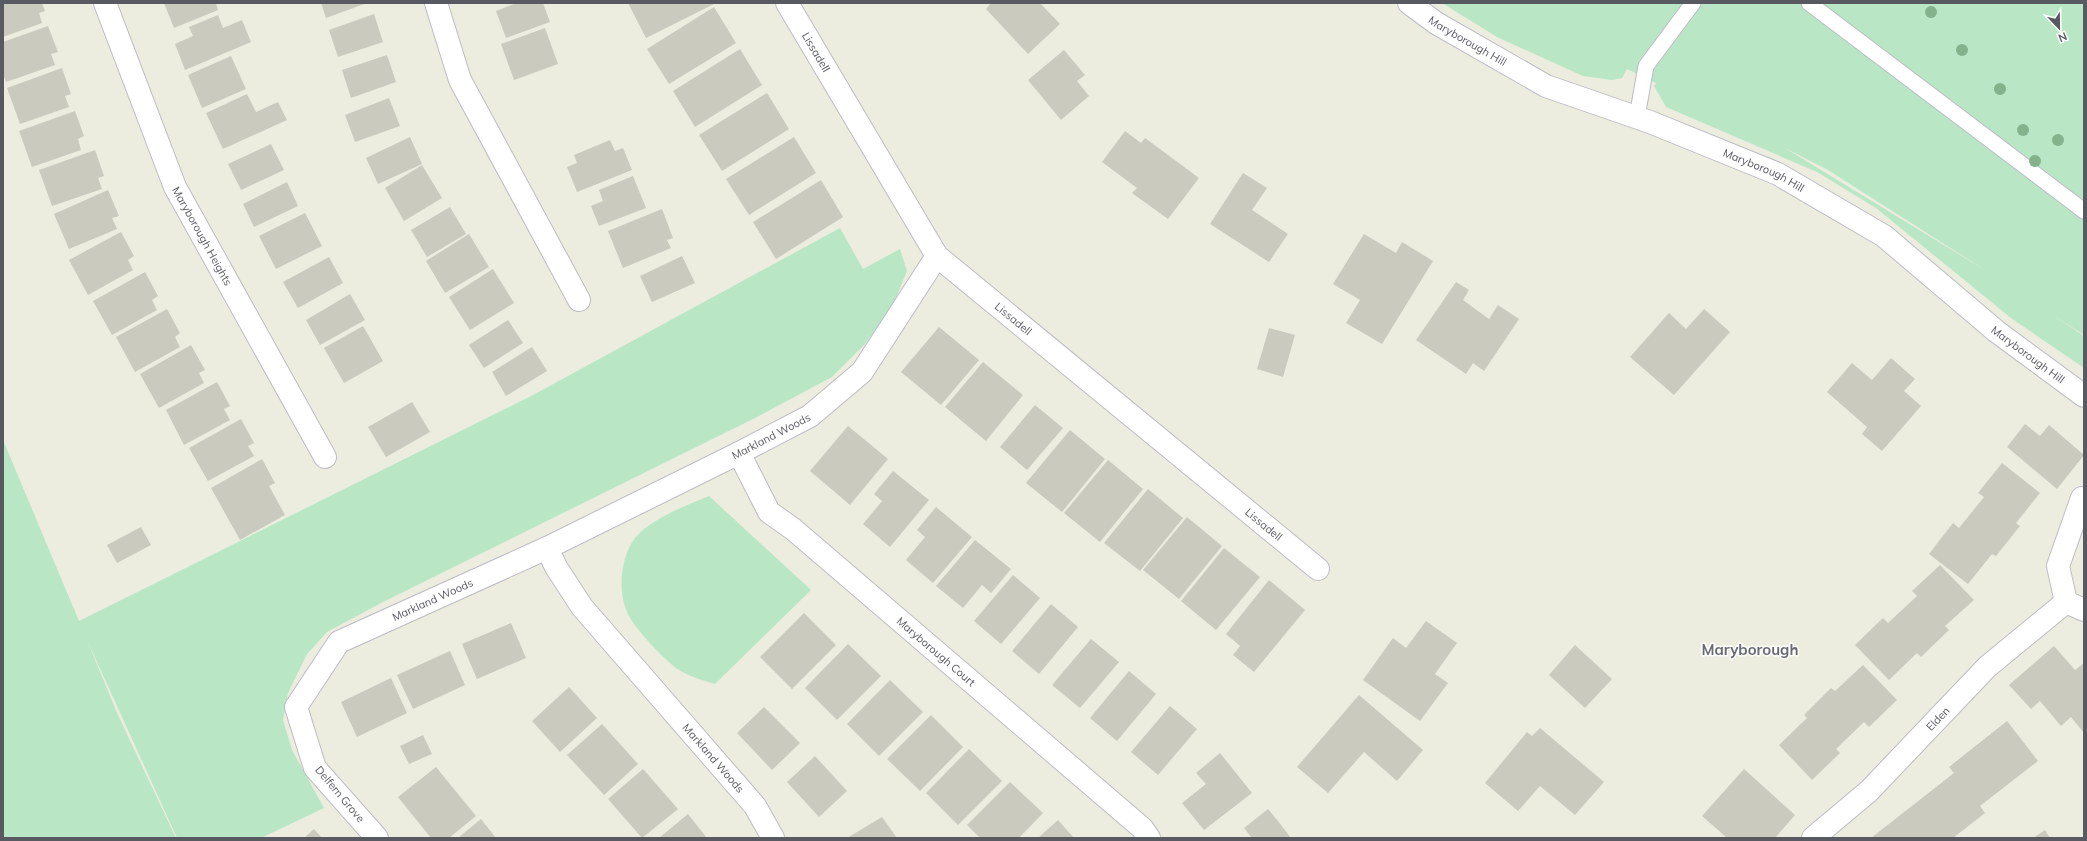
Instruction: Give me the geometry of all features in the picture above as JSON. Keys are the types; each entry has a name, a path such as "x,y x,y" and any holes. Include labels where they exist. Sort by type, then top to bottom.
{"street":[{"name":"Maryborough Heights","path":"105,3 175,187 324,457"},
{"path":"436,3 460,80 579,300"},
{"name":"Lissadell","path":"787,3 937,256 1318,569"},
{"name":"Maryborough Hill","path":"1409,3 1436,23 1546,86 1637,117 1778,174 1884,236 1996,331 2084,396"},
{"name":"Markland Woods","path":"339,642 547,548 739,453 810,416 862,372 937,256"},
{"name":"Maryborough Court","path":"739,453 769,512 793,530 1142,828 1149,838"},
{"name":"Elden","path":"1813,838 1869,791 1987,667 2075,606 2058,566 2082,498"},
{"name":"Markland Woods","path":"547,548 556,567 582,607 755,806 773,838"},
{"name":"Delfern Grove","path":"339,642 296,707 315,768 377,838"}],"lane":[{"path":"1637,117 1646,66 1693,3"},
{"path":"1809,3 2084,211"}],"green space":[{"path":"1442,3 2084,3 2084,335 2051,314 2084,336 2084,368 2011,318 1876,208 1817,172 1666,107 1654,86 1656,83 1627,69 1622,78 1612,80 1583,76 1497,37","holes":["1785,148 1828,170 1988,272"]},
{"path":"840,228 863,269 900,249 907,271 893,305 865,344 832,377 755,418 383,602 327,632 307,654 288,693 283,720 292,750 324,808 261,838 177,838 87,640 118,715 176,838 3,838 3,440 79,621 533,395"},
{"path":"709,496 811,590 715,684 695,678 680,671 657,651 644,637 629,616 625,607 622,587 623,566 630,546 635,538 650,524 680,508"}],"building":[{"path":"3,3 42,3 45,11 39,13 42,23 3,37"},
{"path":"164,3 216,3 218,10 174,28"},
{"path":"321,3 367,3 326,18"},
{"path":"516,3 543,3 550,22 506,38 496,11"},
{"path":"628,3 716,3 646,38"},
{"path":"991,3 1040,3 1060,24 1028,54 986,9"},
{"path":"714,7 736,43 669,84 647,49"},
{"path":"374,14 383,42 338,57 329,30"},
{"path":"218,15 223,28 242,20 251,42 185,70 175,44 193,36 189,27"},
{"path":"48,26 58,52 51,54 55,65 6,82 3,74 3,42"},
{"path":"545,28 558,64 514,80 501,44"},
{"path":"740,49 762,85 695,127 673,91"},
{"path":"1064,50 1085,75 1077,81 1089,96 1061,120 1028,80"},
{"path":"387,55 396,82 351,98 342,70"},
{"path":"231,56 246,89 202,108 188,75"},
{"path":"62,68 71,94 65,96 69,107 20,124 7,88"},
{"path":"767,93 789,129 722,171 699,135"},
{"path":"247,94 256,112 278,102 287,120 223,149 206,113"},
{"path":"389,98 400,126 355,142 345,115"},
{"path":"75,111 84,136 78,139 81,150 32,167 19,131"},
{"path":"1125,131 1141,143 1145,138 1199,178 1168,219 1132,193 1137,188 1102,162"},
{"path":"410,137 422,164 378,184 366,158"},
{"path":"794,137 816,173 749,215 726,179"},
{"path":"610,140 615,151 623,148 632,170 577,192 567,167 577,163 574,155"},
{"path":"271,144 284,170 241,190 228,164"},
{"path":"95,150 104,176 98,178 102,189 52,206 39,170"},
{"path":"422,165 442,198 404,221 385,188"},
{"path":"1243,173 1267,188 1252,210 1288,234 1269,262 1210,224"},
{"path":"633,176 646,208 599,226 591,206 603,201 599,190"},
{"path":"821,180 843,217 776,259 753,222"},
{"path":"287,182 298,206 254,227 243,204"},
{"path":"108,190 119,216 112,218 117,229 69,249 54,214"},
{"path":"450,207 466,234 427,257 411,230"},
{"path":"662,209 673,238 667,240 671,248 623,268 608,231"},
{"path":"305,213 322,246 276,269 259,236"},
{"path":"121,232 134,256 128,260 133,270 88,295 69,260"},
{"path":"469,234 489,267 445,293 426,261"},
{"path":"1364,234 1396,253 1402,242 1433,261 1382,344 1346,323 1360,300 1333,284"},
{"path":"682,256 695,283 652,302 640,276"},
{"path":"329,257 343,283 298,308 283,282"},
{"path":"493,269 514,303 470,330 449,297"},
{"path":"145,272 158,296 152,300 157,310 112,335 93,301"},
{"path":"1456,282 1469,290 1463,300 1489,319 1498,305 1519,319 1484,371 1473,363 1466,374 1416,340"},
{"path":"350,294 365,320 320,345 306,320"},
{"path":"167,309 180,333 175,337 180,347 135,372 116,337"},
{"path":"1704,309 1730,332 1674,395 1630,357 1669,313 1686,329"},
{"path":"508,320 523,343 484,368 469,345"},
{"path":"363,326 383,361 344,383 324,348"},
{"path":"939,327 979,360 941,405 901,372"},
{"path":"1269,328 1295,335 1283,377 1257,369"},
{"path":"191,345 205,370 199,373 204,383 159,408 140,374"},
{"path":"532,347 547,371 506,396 492,372"},
{"path":"1891,358 1915,379 1904,391 1921,406 1882,451 1862,434 1867,427 1827,392 1852,363 1872,380"},
{"path":"983,362 1023,395 986,441 945,407"},
{"path":"217,382 230,406 224,409 230,420 184,445 166,410"},
{"path":"412,402 430,432 386,457 368,427"},
{"path":"1035,405 1063,428 1027,470 1000,447"},
{"path":"241,419 254,443 248,446 254,456 208,481 189,448"},
{"path":"2025,424 2040,436 2049,425 2084,455 2057,489 2007,447"},
{"path":"848,426 888,459 850,505 810,471"},
{"path":"1070,430 1105,459 1062,512 1026,483"},
{"path":"262,459 275,483 269,486 285,515 240,540 211,488"},
{"path":"1108,460 1143,489 1100,542 1064,513"},
{"path":"2002,463 2040,493 2016,523 2020,526 1996,556 1992,554 1968,584 1929,554 1953,523 1959,528 1984,497 1978,493"},
{"path":"893,471 929,500 890,547 863,524 882,501 874,494"},
{"path":"1148,489 1183,518 1140,571 1104,543"},
{"path":"936,507 972,537 933,583 906,560 925,537 917,530"},
{"path":"1187,517 1222,546 1179,599 1143,570"},
{"path":"141,527 151,545 117,563 107,545"},
{"path":"975,540 1011,569 991,593 982,585 963,608 936,586"},
{"path":"1224,548 1260,577 1216,630 1181,601"},
{"path":"1940,565 1974,600 1945,626 1949,630 1921,657 1917,653 1889,680 1855,645 1883,618 1888,623 1917,596 1912,591"},
{"path":"1013,575 1040,598 1001,644 974,621"},
{"path":"1269,580 1305,610 1254,672 1233,655 1240,646 1226,634"},
{"path":"1051,604 1078,627 1039,674 1012,651"},
{"path":"804,613 836,645 792,689 760,657"},
{"path":"1426,621 1457,643 1435,674 1448,683 1420,721 1363,680 1393,638 1406,648"},
{"path":"511,623 526,658 477,679 462,644"},
{"path":"1091,639 1119,662 1080,708 1052,685"},
{"path":"848,644 881,676 837,720 805,688"},
{"path":"1575,645 1612,679 1585,708 1549,675"},
{"path":"2054,646 2075,670 2084,663 2084,733 2071,717 2061,726 2040,701 2031,709 2009,685"},
{"path":"450,651 465,685 413,709 397,675"},
{"path":"1863,665 1897,700 1869,727 1864,722 1836,749 1840,753 1812,780 1779,745 1807,718 1804,715 1831,688 1835,691"},
{"path":"1129,671 1156,694 1117,741 1090,718"},
{"path":"391,678 407,713 357,737 341,702"},
{"path":"890,680 923,712 879,756 847,724"},
{"path":"569,687 597,718 560,752 532,721"},
{"path":"1359,695 1423,750 1397,781 1364,752 1328,793 1297,767"},
{"path":"1170,706 1197,729 1158,775 1131,752"},
{"path":"764,707 800,743 772,770 737,733"},
{"path":"931,715 963,747 920,791 887,759"},
{"path":"2007,721 2038,761 1980,806 1985,813 1953,838 1871,838 1954,773 1949,767"},
{"path":"602,724 638,764 604,795 567,755"},
{"path":"1540,728 1604,782 1575,815 1540,786 1518,811 1485,783 1527,732 1532,736"},
{"path":"423,735 432,754 409,764 400,746"},
{"path":"969,749 1002,781 958,825 926,793"},
{"path":"1220,753 1252,793 1204,830 1182,803 1206,784 1196,773"},
{"path":"815,756 847,791 819,817 787,782"},
{"path":"436,767 476,816 449,838 431,838 398,797"},
{"path":"643,769 678,809 642,838 608,799"},
{"path":"1744,769 1795,815 1775,838 1727,838 1702,816"},
{"path":"1010,782 1043,813 1019,838 980,838 967,825"},
{"path":"1268,809 1291,838 1252,838 1244,828"},
{"path":"688,814 707,838 659,838"},
{"path":"882,817 897,838 847,838"},
{"path":"481,819 496,838 458,838"},
{"path":"1058,820 1074,838 1038,838"},
{"path":"314,829 322,838 304,838"},
{"path":"2045,830 2050,838 2033,838"}],"district":[{"name":"Maryborough","path":"1750,649"}]}
